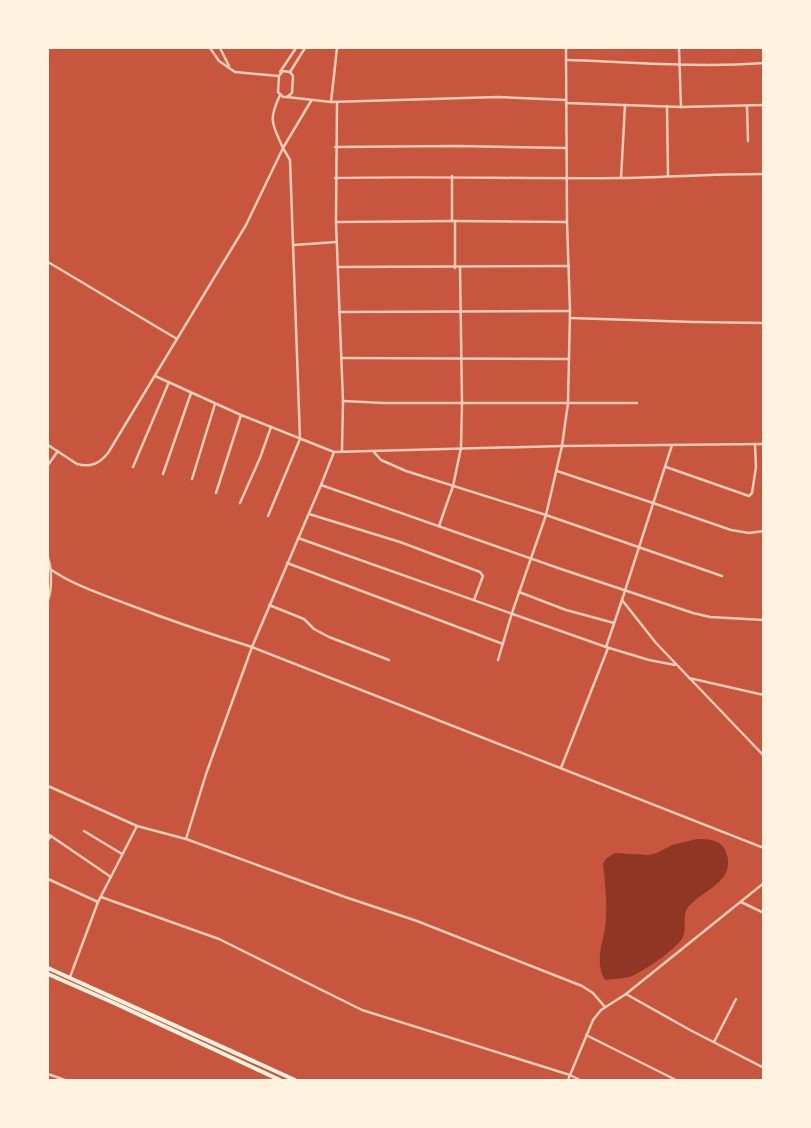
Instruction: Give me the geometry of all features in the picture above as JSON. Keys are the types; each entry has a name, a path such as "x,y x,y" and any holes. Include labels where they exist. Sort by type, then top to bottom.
{"main road":[{"path":"48,968 295,1080"},
{"path":"48,974 280,1080"}],"street":[{"path":"210,48 219,61 235,72 279,75 285,71 290,72"},
{"path":"220,48 230,68"},
{"path":"268,516 300,439 290,160 272,120 272,112 280,95 278,92 279,75 296,48"},
{"path":"290,72 305,48"},
{"path":"331,102 337,48"},
{"path":"498,660 546,515 562,446 568,403 570,311 567,222 566,48"},
{"path":"679,48 682,107"},
{"path":"567,60 737,65 764,63"},
{"path":"287,97 292,93 293,76 290,72"},
{"path":"292,93 299,99"},
{"path":"280,95 312,101 331,102 498,97 625,106 764,105"},
{"path":"48,445 82,466 94,465 102,460 112,447 250,218 284,148 312,101"},
{"path":"337,102 335,178 343,401 342,452"},
{"path":"621,178 625,106"},
{"path":"667,106 668,176"},
{"path":"747,106 748,141"},
{"path":"335,147 457,146 567,148"},
{"path":"335,178 452,176 621,178 764,174"},
{"path":"452,176 455,268"},
{"path":"336,222 567,222"},
{"path":"294,245 336,242"},
{"path":"48,262 177,339"},
{"path":"337,267 455,268 569,266"},
{"path":"439,526 452,486 461,448 460,267"},
{"path":"339,312 460,313 570,311"},
{"path":"570,318 764,323"},
{"path":"341,358 569,359"},
{"path":"155,376 215,404 334,452 562,446 764,444"},
{"path":"134,467 170,382"},
{"path":"163,474 192,393"},
{"path":"343,401 462,404 637,403"},
{"path":"192,479 215,404"},
{"path":"216,493 241,415"},
{"path":"240,503 271,427"},
{"path":"666,467 749,496 752,493 756,467 755,444"},
{"path":"561,768 607,648 672,445"},
{"path":"48,465 58,451"},
{"path":"372,451 381,460 397,468 546,515 722,576"},
{"path":"186,839 206,774 252,647 334,452"},
{"path":"556,472 653,502 731,530 749,533 764,531"},
{"path":"321,486 701,615 764,620"},
{"path":"309,514 400,542 480,572 483,576 474,600"},
{"path":"298,538 607,648 675,665"},
{"path":"48,558 50,569 48,600"},
{"path":"287,563 503,644"},
{"path":"50,569 64,578 114,599 192,628 252,647 764,848"},
{"path":"519,592 566,610 614,622"},
{"path":"622,600 675,665 764,756"},
{"path":"269,605 304,619 329,637 388,660"},
{"path":"688,678 764,695"},
{"path":"48,786 137,826 186,839 336,894 417,920 582,986 593,993 605,1006"},
{"path":"68,983 100,897 137,826"},
{"path":"84,831 122,854"},
{"path":"48,840 49,835 110,877"},
{"path":"48,879 98,902"},
{"path":"568,1080 593,1020 605,1006 626,994 764,883"},
{"path":"100,897 219,939 362,1010 570,1075 580,1080"},
{"path":"741,902 764,912"},
{"path":"626,994 764,1068"},
{"path":"714,1042 736,999"},
{"path":"586,1035 676,1080"},
{"path":"48,1074 65,1080"}],"shaded area":[{"path":"697,839 714,841 724,848 728,862 723,878 688,907 685,914 683,937 668,953 632,976 605,980 600,964 606,919 603,863 615,853 649,855 672,845"}]}
